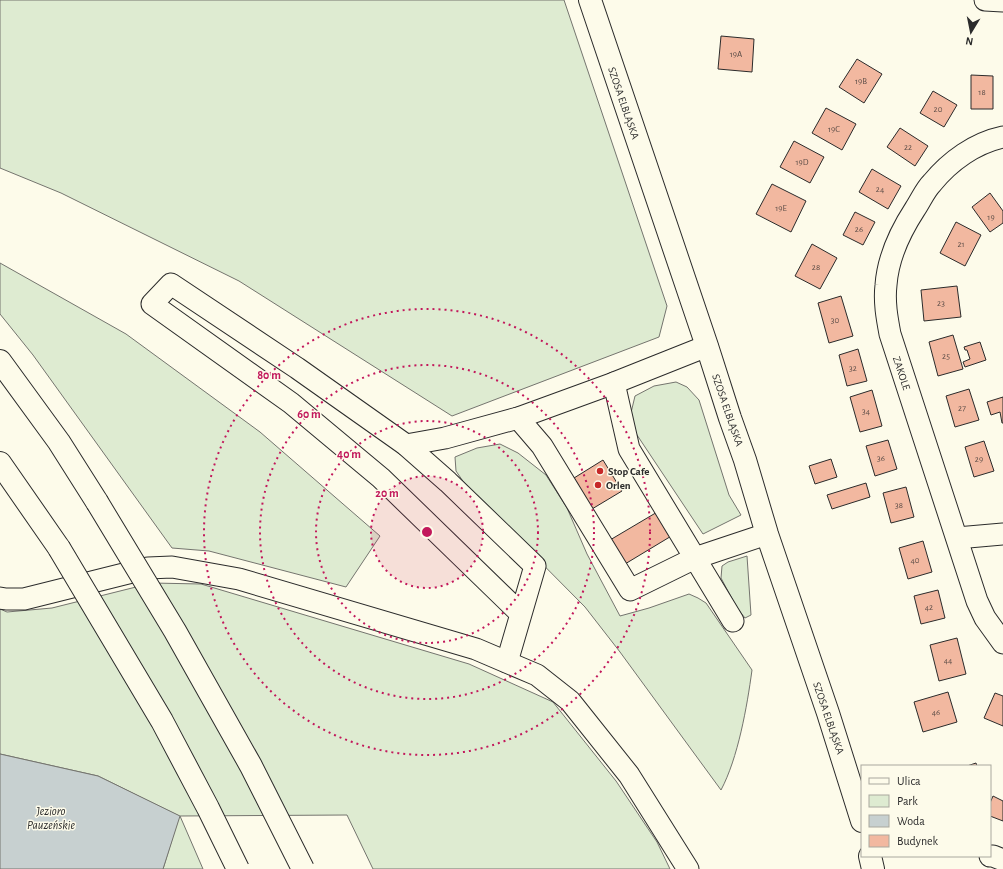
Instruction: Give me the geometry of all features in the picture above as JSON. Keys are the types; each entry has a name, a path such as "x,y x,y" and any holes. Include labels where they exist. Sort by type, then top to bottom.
{"main road":[{"name":"SZOSA ELBLĄSKA","path":"590,0 745,460 767,534 849,776 861,818"},
{"path":"0,361 59,442 175,631 243,753 303,869"},
{"path":"0,464 59,548 162,721 238,869"},
{"path":"870,857 873,869"}],"street":[{"path":"985,0 1003,1"},
{"name":"ZAKOLE","path":"1003,137 963,154 931,183 905,225 895,245 886,285 886,310 890,334 978,600 985,618 1003,643"},
{"path":"507,662 521,614 535,566 448,482 406,445 297,368 171,284 152,304 291,403 375,473 521,614"},
{"path":"406,445 445,438 518,418 614,383 707,346"},
{"path":"614,383 629,449 733,621"},
{"path":"518,418 542,446 630,590 695,558 767,534"},
{"path":"957,538 1003,534"},
{"path":"0,598 24,599 148,568 172,567 239,579 476,649 537,675 570,701 629,775 688,869"},
{"path":"991,856 1003,860"}],"green space":[{"path":"0,0 564,0 667,306 659,337 452,416 239,281 61,193 0,168"},
{"path":"0,263 126,334 260,432 380,536 346,587 209,551 172,548 33,355 0,314"},
{"path":"676,382 687,387 699,400 729,495 741,515 703,534 633,429 630,417 635,396 654,386"},
{"path":"500,444 518,453 546,475 567,508 587,554 620,616 689,594 706,603 752,670 737,748 721,790 620,652 585,607 469,490 456,471 455,457 477,448"},
{"path":"747,556 751,615 745,618 737,608 721,578 722,566 728,562"},
{"path":"152,583 201,584 469,664 553,702 616,781 657,842 670,869 373,869 347,815 180,816 203,869 163,869 179,816 98,776 0,754 0,609 7,612 52,608"}],"water":[{"name":"Jezioro Pauzeńskie","path":"0,754 98,776 180,816 163,869 0,869"}],"building":[{"path":"721,36 754,39 752,72 718,69"},
{"path":"857,59 882,74 864,103 839,87"},
{"path":"971,75 993,76 993,109 971,109"},
{"path":"933,91 957,105 944,127 920,113"},
{"path":"826,108 856,124 842,150 812,133"},
{"path":"900,128 928,146 915,166 887,147"},
{"path":"794,141 824,157 810,183 780,167"},
{"path":"872,169 901,186 888,209 859,192"},
{"path":"772,184 806,201 791,232 756,214"},
{"path":"990,193 1003,211 1003,223 990,232 972,207"},
{"path":"855,212 875,222 863,245 843,235"},
{"path":"956,222 981,235 965,266 940,253"},
{"path":"812,244 837,258 820,289 795,276"},
{"path":"957,286 961,317 924,321 921,290"},
{"path":"841,296 853,336 829,343 818,303"},
{"path":"953,335 963,369 938,376 929,342"},
{"path":"980,342 986,360 965,367 963,362 970,359 967,350 965,350 964,347"},
{"path":"858,349 867,381 847,386 839,355"},
{"path":"969,389 979,420 955,427 946,396"},
{"path":"872,390 882,426 860,432 850,397"},
{"path":"1003,397 1002,423 1000,412 991,415 987,402"},
{"path":"888,440 897,469 875,476 866,446"},
{"path":"984,441 994,471 974,477 965,447"},
{"path":"831,459 837,477 815,484 809,466"},
{"name":"Orlen","path":"603,460 622,491 592,509 574,478"},
{"path":"866,483 870,497 832,509 827,495"},
{"path":"906,487 914,517 891,523 883,493"},
{"path":"664,508 678,532 625,564 610,540"},
{"path":"923,541 932,572 908,579 899,548"},
{"path":"938,590 945,618 921,624 914,596"},
{"path":"957,638 966,674 939,681 930,645"},
{"path":"948,692 957,722 923,732 914,702"},
{"path":"995,693 1003,696 1003,726 984,718"},
{"path":"993,796 1003,801 1003,821 991,816 991,801"}],"place":[{"name":"Stop Cafe","path":"600,471"},
{"name":"Orlen","path":"598,485"}]}
